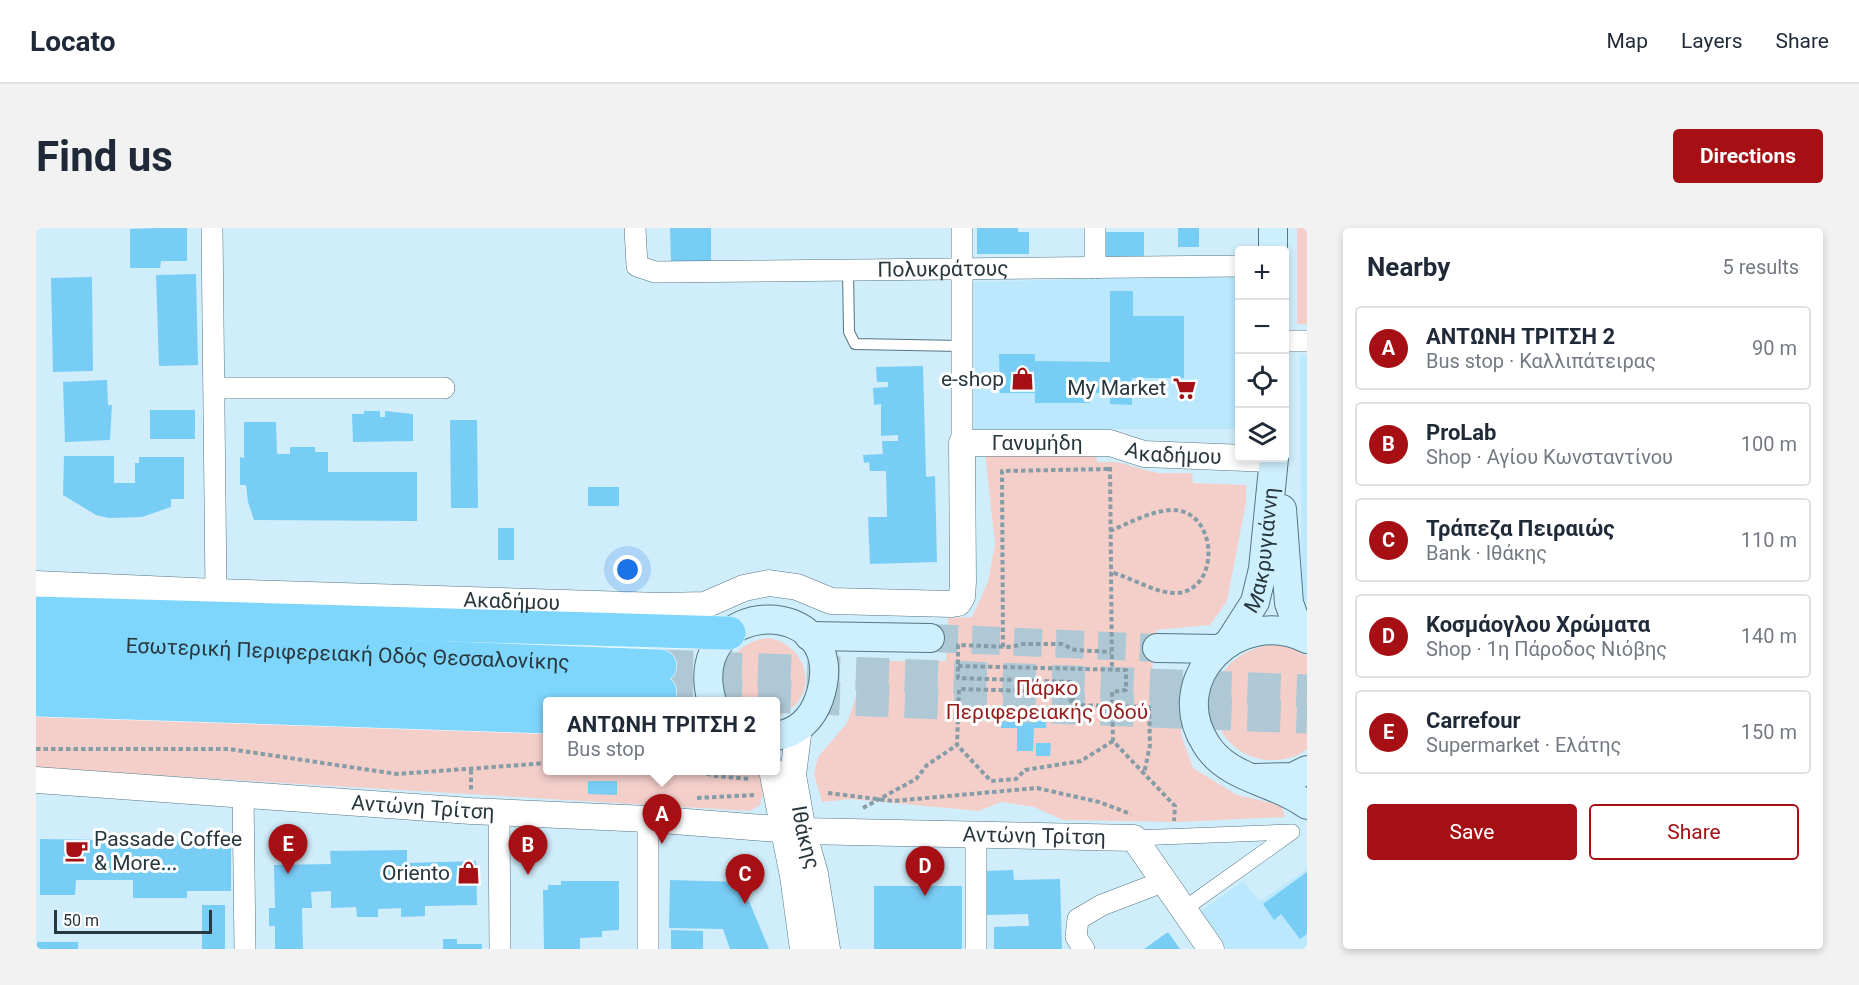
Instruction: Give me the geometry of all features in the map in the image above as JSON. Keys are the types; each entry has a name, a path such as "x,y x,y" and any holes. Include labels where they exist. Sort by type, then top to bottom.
{"highway":[{"path":"36,613 729,633"},
{"name":"Εσωτερική Περιφερειακή Οδός Θεσσαλονίκης","path":"36,642 660,679 36,669"},
{"path":"36,700 543,717"}],"main road":[{"path":"1273,228 1273,246"},
{"name":"Μακρυγιάννη","path":"1274,464 1284,532 1289,603 1304,637"},
{"name":"Μακρυγιάννη","path":"1274,464 1263,569 1255,602 1225,645 1203,669 1195,694 1197,724 1205,744 1218,760 1236,772 1254,778 1307,805"},
{"path":"711,697 708,679 710,663 717,647 729,633 750,621 777,618 797,625 809,636 930,638"},
{"name":"Μακρυγιάννη","path":"1225,645 1263,630 1280,630 1304,637"},
{"name":"Ιθάκης","path":"787,732 811,715 822,689 822,658 809,636"},
{"path":"822,689 860,646 880,637"},
{"path":"1195,694 1184,673 1157,648 1225,645"},
{"name":"Μακρυγιάννη","path":"1254,778 1293,777 1307,770"}],"street":[{"path":"212,228 216,592"},
{"name":"Πολυκράτους","path":"635,228 636,264 638,268 646,271 1235,266"},
{"path":"962,228 962,443"},
{"path":"1095,228 1095,268"},
{"path":"1289,341 1307,341"},
{"path":"214,388 444,388"},
{"name":"Γανυμήδη","path":"962,443 1110,442"},
{"name":"Ακαδήμου","path":"1110,442 1144,454 1274,464"},
{"name":"Ακαδήμου","path":"36,584 661,606 705,604 744,588 769,583 797,587 831,601 915,605 958,603 962,597 963,582 962,443"},
{"name":"Ιθάκης","path":"787,732 793,775 793,830 803,949"},
{"name":"Ιθάκης","path":"766,775 815,874 827,949"},
{"name":"Αντώνη Τρίτση","path":"36,780 499,813 648,819 793,830 976,835 1133,826"},
{"path":"243,794 245,949"},
{"path":"499,813 500,949"},
{"path":"648,819 648,949"},
{"path":"1133,826 1173,837 1292,832 1184,909"},
{"path":"1133,826 1165,881 1211,949"},
{"path":"976,835 976,949"},
{"path":"1084,949 1076,937 1075,929 1078,919 1085,913 1165,881"}],"lane":[{"path":"848,271 849,333 855,344 962,346"}],"path":[{"path":"1110,442 1112,669"},
{"path":"1003,647 1002,471 1110,469"},
{"path":"1110,531 1153,514 1173,510 1190,516 1205,529 1210,549 1205,572 1193,586 1177,593 1149,587 1132,578 1110,572"},
{"path":"1073,705 1074,682 958,678 958,645 1003,647 1062,644 1075,650 1111,652"},
{"path":"958,666 1126,670 1126,690 1112,692 1113,741 1175,806 1173,837"},
{"path":"1073,705 1066,692 959,689 957,745 991,781 1016,779 1025,770 1081,761 1113,741"},
{"path":"1073,705 1149,707 1150,745 1144,774"},
{"path":"860,811 876,799 916,779 927,765 957,745"},
{"path":"36,749 229,749 397,774 543,763"},
{"path":"711,775 766,775"},
{"path":"828,793 893,801 1037,788 1099,802 1133,826"}],"shaded area":[{"path":"1235,275 1235,429 973,429 972,282"},
{"path":"1307,355 1307,602 1302,598 1300,356"},
{"path":"1307,869 1307,949 1227,949 1201,911 1243,881 1260,901"}],"green space":[{"path":"1297,228 1307,228 1307,324 1297,324"},
{"name":"Πάρκο Περιφερειακής Οδού","path":"1096,452 1097,462 1117,462 1157,473 1192,473 1193,483 1246,485 1246,502 1227,601 1210,625 1156,630 1152,673 1172,680 1182,737 1193,768 1237,795 1281,805 1285,817 1179,822 1063,820 1034,807 1001,802 979,811 850,799 822,802 814,774 818,757 847,723 861,682 868,673 888,661 946,661 948,618 972,617 988,582 995,544 985,453"},
{"path":"769,638 783,643 802,663 805,675 800,699 790,709 780,714 780,697 732,697 728,690 727,669 731,660 738,651 757,640"},
{"path":"1275,644 1293,648 1307,656 1307,749 1293,757 1277,760 1252,757 1233,745 1220,728 1214,708 1217,687 1227,667 1246,652"},
{"path":"36,710 543,729 543,775 759,775 766,782 760,805 750,811 36,768"}],"building":[{"path":"187,228 187,261 161,261 160,268 130,268 130,229"},
{"path":"670,228 711,228 711,261 671,262"},
{"path":"977,228 1018,228 1018,232 1029,232 1029,254 977,254"},
{"path":"1178,228 1199,228 1199,247 1178,247"},
{"path":"1103,232 1144,232 1144,258 1103,258"},
{"path":"196,274 198,365 159,366 156,275"},
{"path":"92,277 93,371 53,372 51,278"},
{"path":"1110,291 1133,291 1133,316 1184,316 1184,378 1132,378 1132,405 1110,404 1110,393 1090,393 1090,403 1035,403 1035,393 1000,393 999,354 1035,354 1035,361 1110,362"},
{"path":"923,366 926,477 935,476 937,562 870,564 868,517 887,517 886,471 870,471 869,462 864,463 863,455 883,454 882,441 898,441 898,435 881,436 881,404 874,405 873,388 888,387 888,382 877,382 876,367"},
{"path":"107,380 108,405 112,405 110,440 65,442 63,382"},
{"path":"150,410 195,410 195,439 150,439"},
{"path":"364,411 380,411 380,417 385,417 385,411 413,414 413,441 353,442 352,414 364,414"},
{"path":"450,420 477,420 478,508 451,508"},
{"path":"244,422 276,422 277,454 290,454 290,447 315,447 315,452 328,452 328,472 417,472 417,521 254,520 248,502 246,485 240,485 240,457 244,458"},
{"path":"64,456 114,456 114,483 135,483 135,463 139,463 139,457 184,457 184,499 171,499 171,507 142,517 109,518 96,515 63,495"},
{"path":"588,487 619,487 619,506 588,506"},
{"path":"498,528 514,528 514,560 498,560"},
{"path":"1001,705 1047,706 1046,728 1034,728 1033,751 1017,751 1017,728 1001,728"},
{"path":"1036,743 1051,743 1050,756 1036,756"},
{"path":"588,781 617,781 617,795 588,794"},
{"path":"40,839 231,842 231,891 187,891 187,898 133,898 133,880 76,880 75,895 40,895"},
{"path":"407,850 407,863 476,861 477,905 425,906 425,916 401,917 401,908 378,909 378,917 357,917 356,907 331,908 331,891 311,892 312,908 302,908 303,949 275,949 275,926 269,926 269,908 275,908 274,865 331,864 330,851"},
{"path":"1013,870 1014,880 1060,879 1062,949 994,949 994,927 1029,926 1028,914 985,915 984,871"},
{"path":"1307,872 1307,934 1300,939 1281,914 1274,920 1263,904"},
{"path":"670,880 741,882 769,949 730,949 723,929 669,928"},
{"path":"561,881 619,881 619,930 602,931 602,937 580,938 580,949 544,949 543,890 548,890 548,885 561,885"},
{"path":"874,886 962,886 962,949 874,949"},
{"path":"202,905 225,905 225,949 202,949"},
{"path":"671,930 703,931 703,949 671,949"},
{"path":"1168,932 1180,949 1144,949"},
{"path":"443,939 457,939 457,944 482,944 482,949 443,949"},
{"path":"37,942 78,942 78,949 37,949"}],"tunnel":[{"path":"930,638 1157,648"},
{"path":"660,666 1307,691"},
{"path":"660,692 1307,717"}],"place":[{"name":"e-shop","path":"1022,379"},
{"name":"Μy Μarket","path":"1184,388"},
{"name":"ΑΝΤΩΝΗ ΤΡΙΤΣΗ 2","path":"662,844"},
{"name":"Passade Coffee & More...","path":"76,851"},
{"name":"Oriento","path":"468,873"},
{"name":"Carrefour","path":"288,874"},
{"name":"ProLab","path":"528,875"},
{"name":"Κοσμάογλου Χρώματα","path":"925,896"},
{"name":"Τράπεζα Πειραιώς","path":"745,904"}]}
